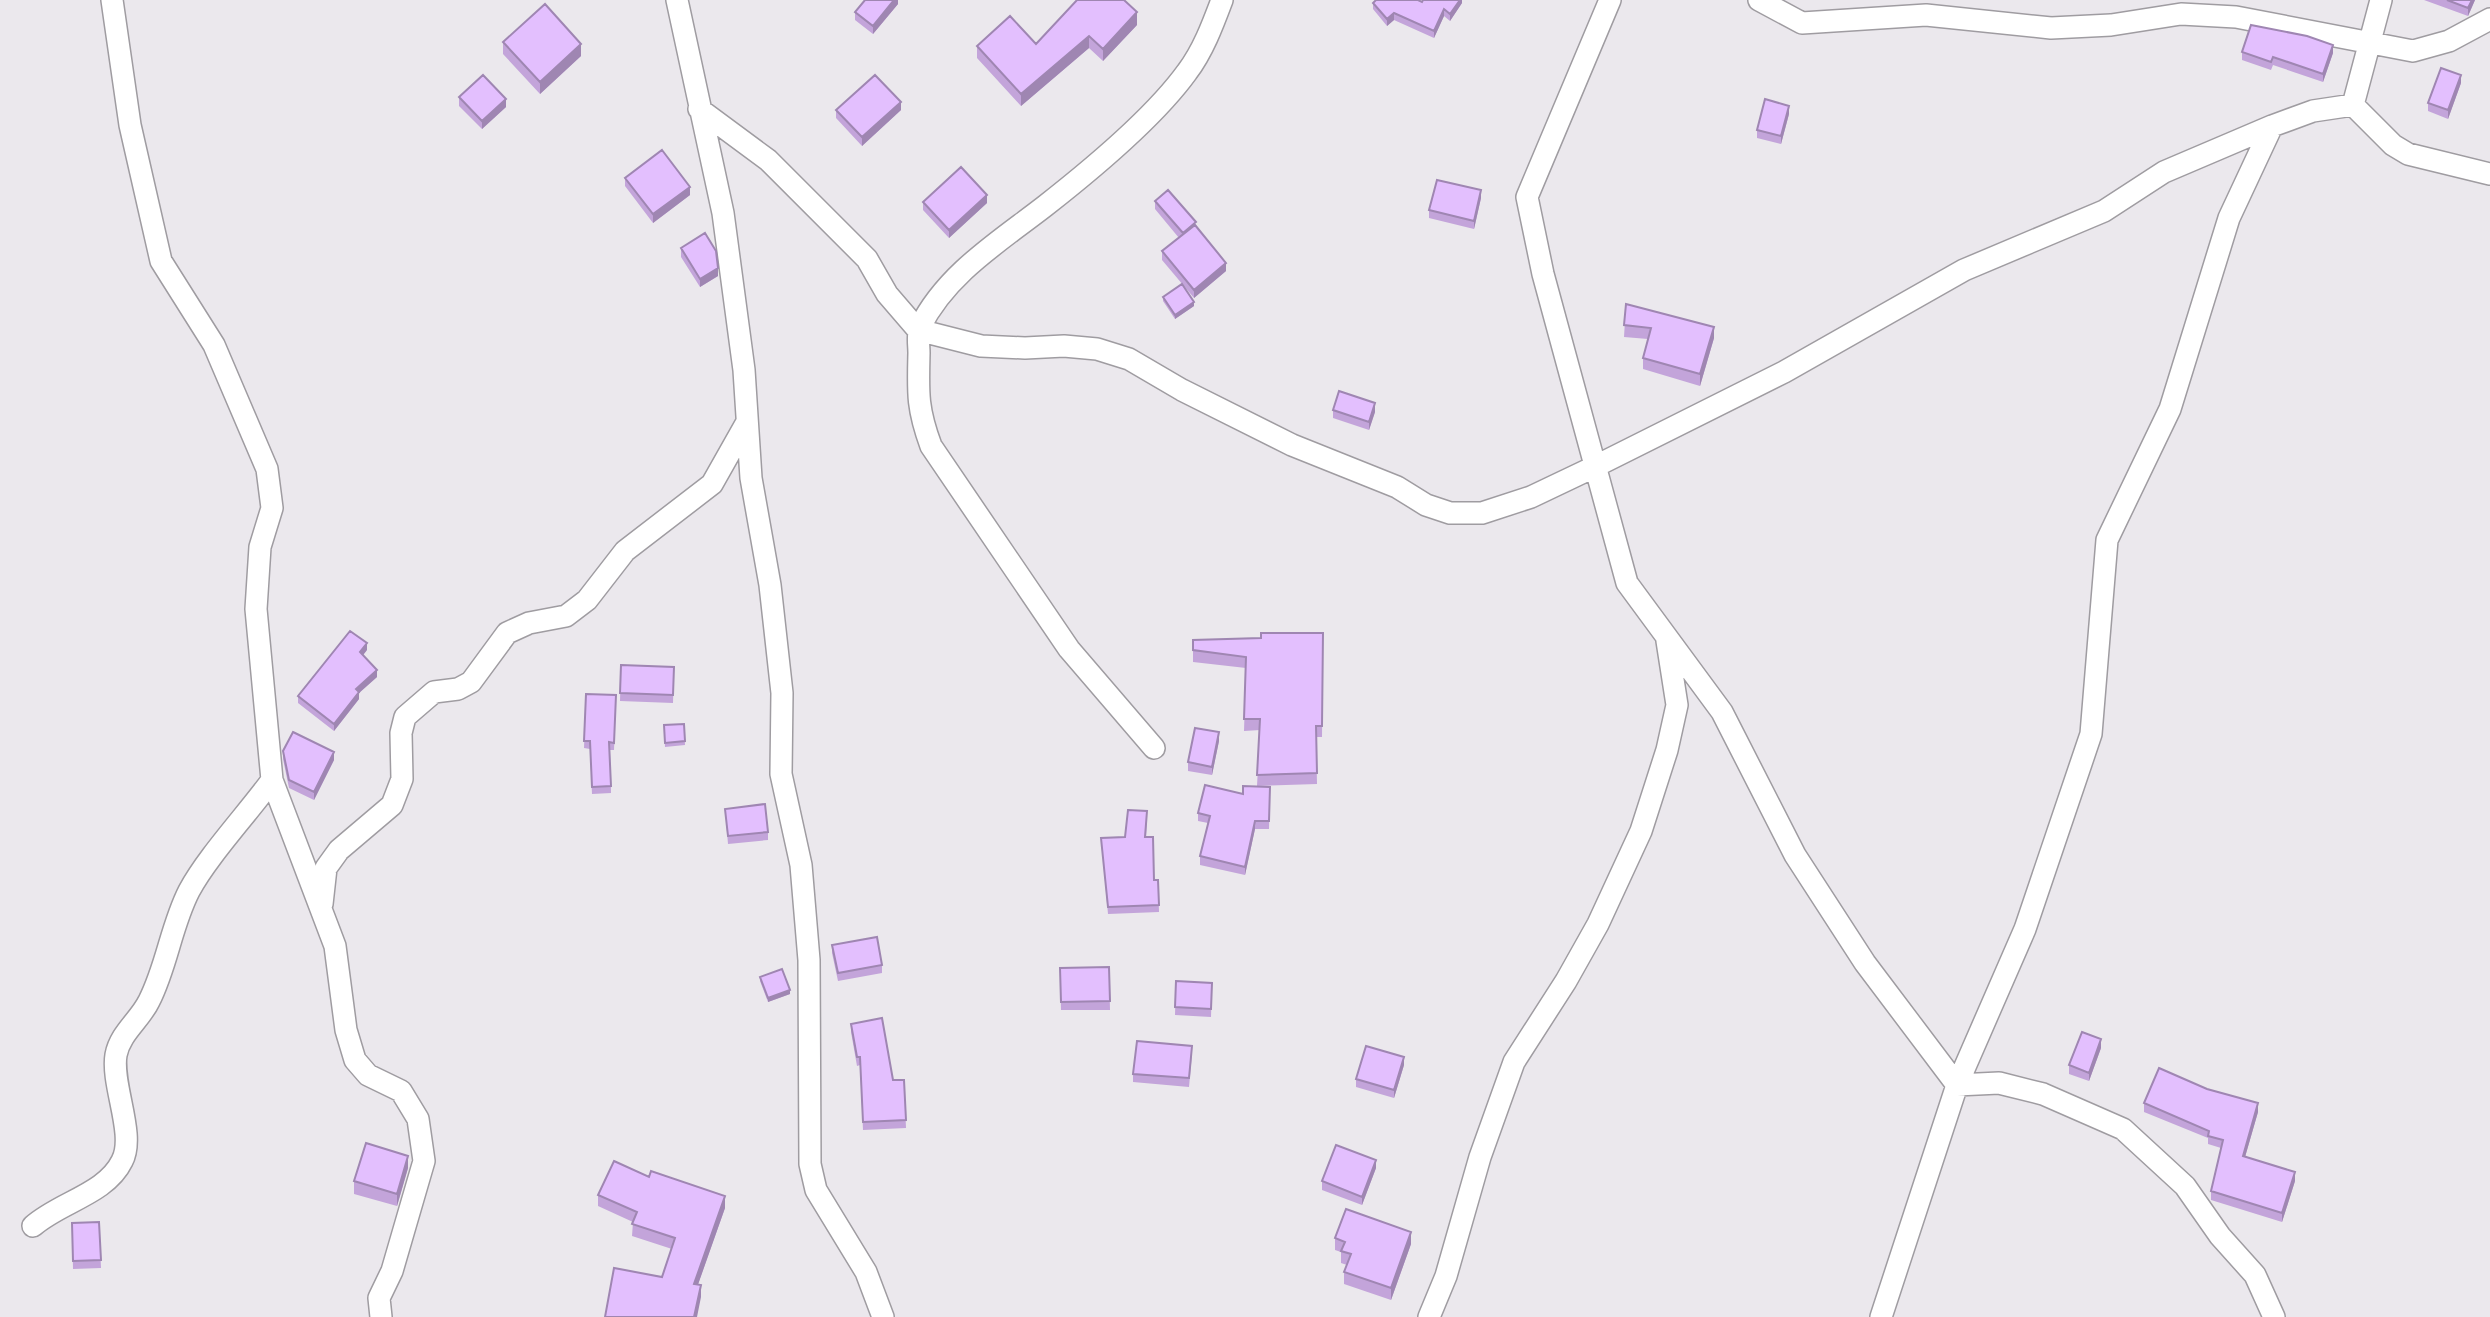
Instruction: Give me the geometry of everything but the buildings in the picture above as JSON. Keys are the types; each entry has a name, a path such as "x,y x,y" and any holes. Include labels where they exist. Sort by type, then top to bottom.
{"street":[{"path":"112,0 130,125 161,261 214,345 267,469 272,508 260,547 257,609 272,780 322,904 335,946 346,1030 355,1060 368,1075 401,1091 418,1119 424,1161 392,1271 379,1298 381,1317"},
{"path":"677,0 723,213 744,370 751,478 770,585 782,693 781,774 801,865 809,960 810,1164 816,1190 866,1272 883,1317"},
{"path":"1154,748 1069,649 931,446 919,412 916,392 918,330 935,303 979,256 1047,205 1130,133 1188,71 1222,0"},
{"path":"1610,0 1527,197 1543,274 1627,583 1722,712 1795,855 1865,963 1957,1085"},
{"path":"1759,0 1802,23 1926,16 2051,28 2111,25 2181,14 2236,17 2413,51 2449,41 2490,19"},
{"path":"2353,105 2381,0"},
{"path":"699,109 768,160 867,259 887,294 918,330 981,346 1064,346 1097,349 1129,359 1182,390 1292,445 1397,487 1426,505 1450,513 1482,513 1531,497 1594,467 1784,372 1964,270 2104,211 2164,172 2313,111 2353,105"},
{"path":"2353,105 2393,145 2408,154 2490,174"},
{"path":"1881,1317 1889,1286 1939,1147 1957,1085 2016,951 2091,734 2107,540 2170,409 2229,218 2272,126"},
{"path":"322,904 326,868 339,849 392,805 402,779 401,733 405,717 435,692 458,689 471,682 507,633 529,623 566,616 587,600 625,551 712,484 747,422"},
{"path":"1429,1317 1446,1276 1480,1157 1514,1062 1592,936 1641,831 1667,750 1677,705 1666,637"},
{"path":"33,1226 67,1202 99,1189 123,1161 124,1137 116,1057 120,1044 148,1005 164,970 188,893 272,780"},
{"path":"1957,1085 1998,1083 2043,1094 2123,1129 2185,1186 2220,1236 2255,1275 2274,1317"}]}
